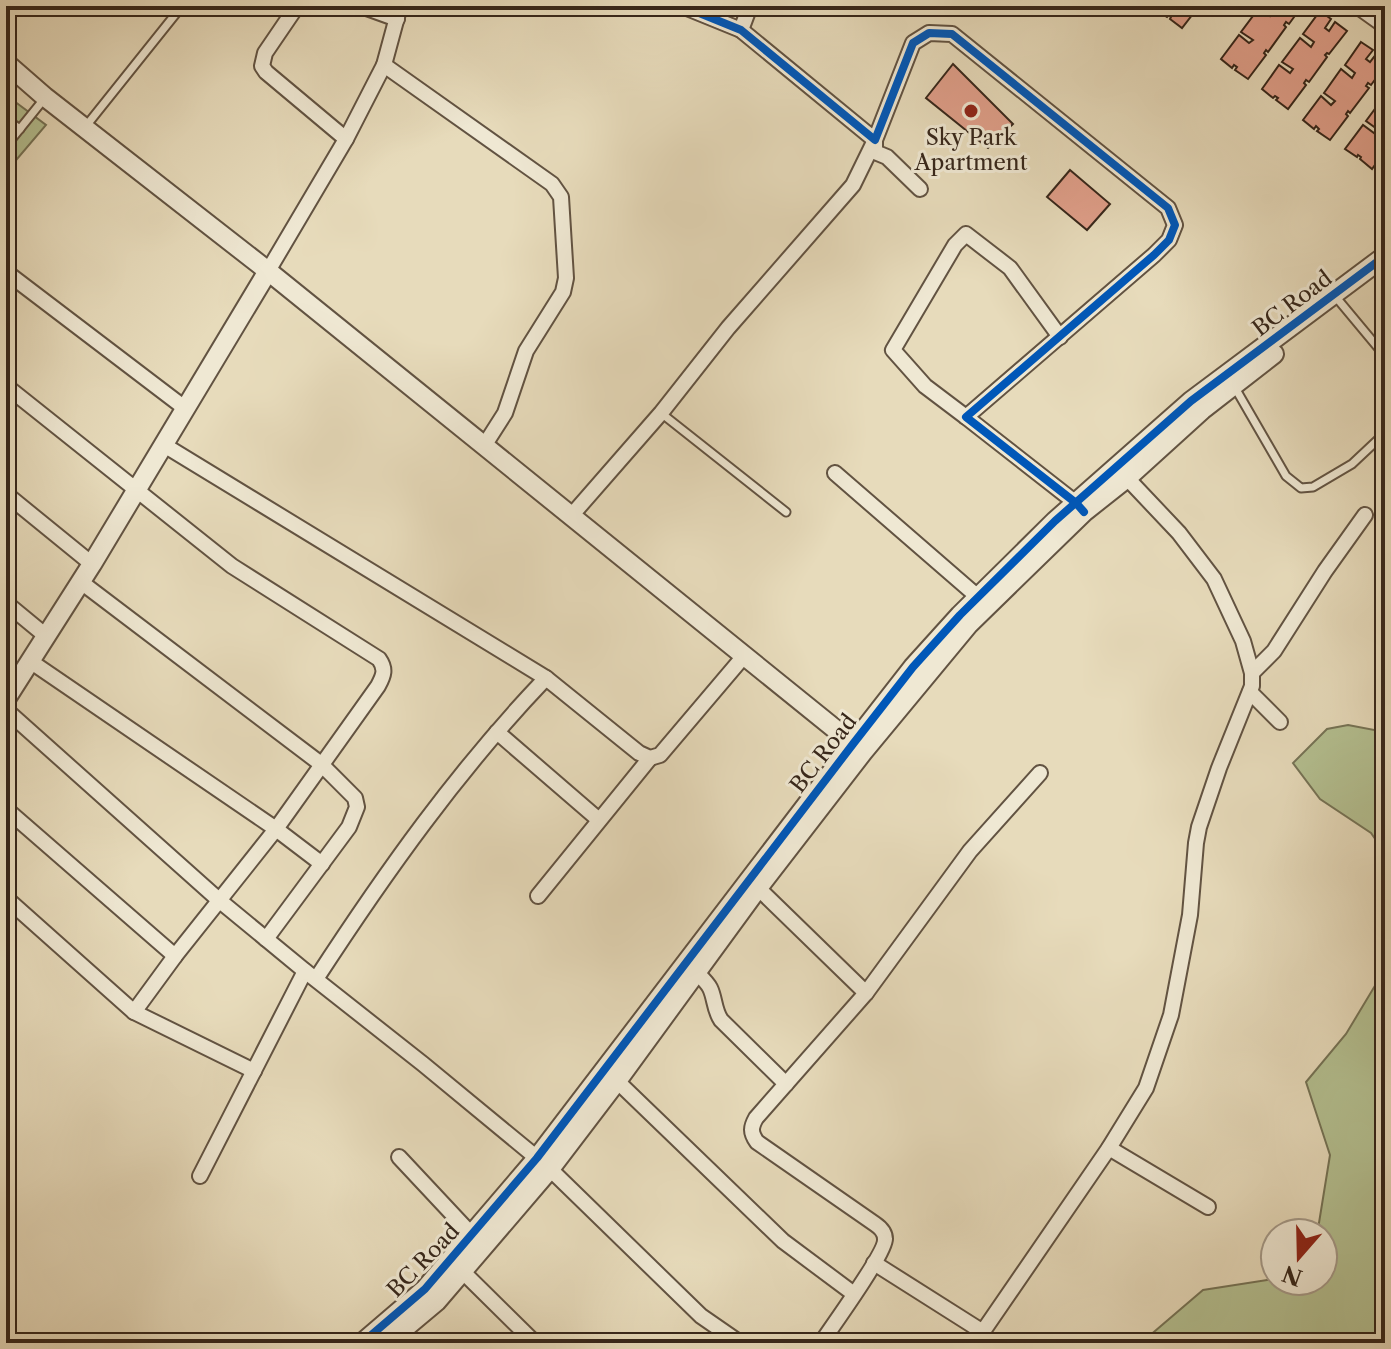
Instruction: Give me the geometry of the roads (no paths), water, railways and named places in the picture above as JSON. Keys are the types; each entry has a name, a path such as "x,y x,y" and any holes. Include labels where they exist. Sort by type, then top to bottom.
{"street":[{"path":"297,6 265,53 262,66 346,139"},
{"path":"6,699 186,409 346,139 384,65 398,12 361,6"},
{"path":"682,6 741,30 875,140"},
{"path":"741,30 750,6"},
{"path":"1357,6 1385,26"},
{"path":"571,516 661,413 728,328 853,185 875,140 913,43 929,33 952,34 1168,208 1175,225 1169,240 1154,255 966,417"},
{"path":"6,63 858,748"},
{"path":"384,65 552,184 561,197 566,278 563,292 526,351 505,413 484,446"},
{"path":"875,140 875,152 887,157 920,189"},
{"path":"1060,337 1010,268 966,234 955,245 893,350 925,386 1080,508"},
{"name":"BC Road","path":"362,1343 456,1266 617,1081 758,888 913,667 978,597 1055,521 1127,478 1202,410 1385,256"},
{"name":"BC Road","path":"387,1343 437,1301 472,1235 544,1164 858,748 969,624 1080,508 1191,401 1337,298 1385,271"},
{"path":"6,272 186,409"},
{"path":"6,386 232,566 379,659 384,666 384,675 378,686 276,829 134,1012"},
{"path":"164,445 546,678 639,753 650,758"},
{"path":"835,473 978,597"},
{"path":"874,1263 979,1337 1109,1148 1146,1088 1168,1024 1190,915 1199,827 1250,692 1252,673 1243,641 1214,579 1179,533 1127,478"},
{"path":"6,494 92,564"},
{"path":"1252,673 1274,651 1365,515"},
{"path":"81,582 321,764 355,798 355,818 266,939"},
{"path":"6,603 46,636"},
{"path":"538,896 650,758 660,755 744,656"},
{"path":"30,661 276,829 322,864"},
{"path":"200,1176 254,1071 310,975 444,795 546,678"},
{"path":"1250,692 1280,722"},
{"path":"6,710 220,901 544,1164 701,1316 740,1343"},
{"path":"497,732 599,820"},
{"path":"821,1343 874,1263 886,1237 883,1230 757,1142 751,1134 751,1126 866,993 970,851 1040,773"},
{"path":"6,809 175,956"},
{"path":"758,888 866,993"},
{"path":"6,898 134,1012 254,1071"},
{"path":"696,972 712,991 716,1012 721,1020 786,1084"},
{"path":"617,1081 773,1232 854,1294"},
{"path":"1109,1148 1208,1207"},
{"path":"399,1157 472,1235"},
{"path":"456,1266 535,1343"}],"lane":[{"path":"84,128 182,6"},
{"path":"6,146 45,97"},
{"path":"6,119 20,129"},
{"path":"1337,298 1385,356"},
{"path":"1233,385 1286,476 1301,488 1313,487 1352,464 1385,433"},
{"path":"661,413 786,512"}],"place":[{"name":"Sky Park Apartment","path":"971,111"}]}
